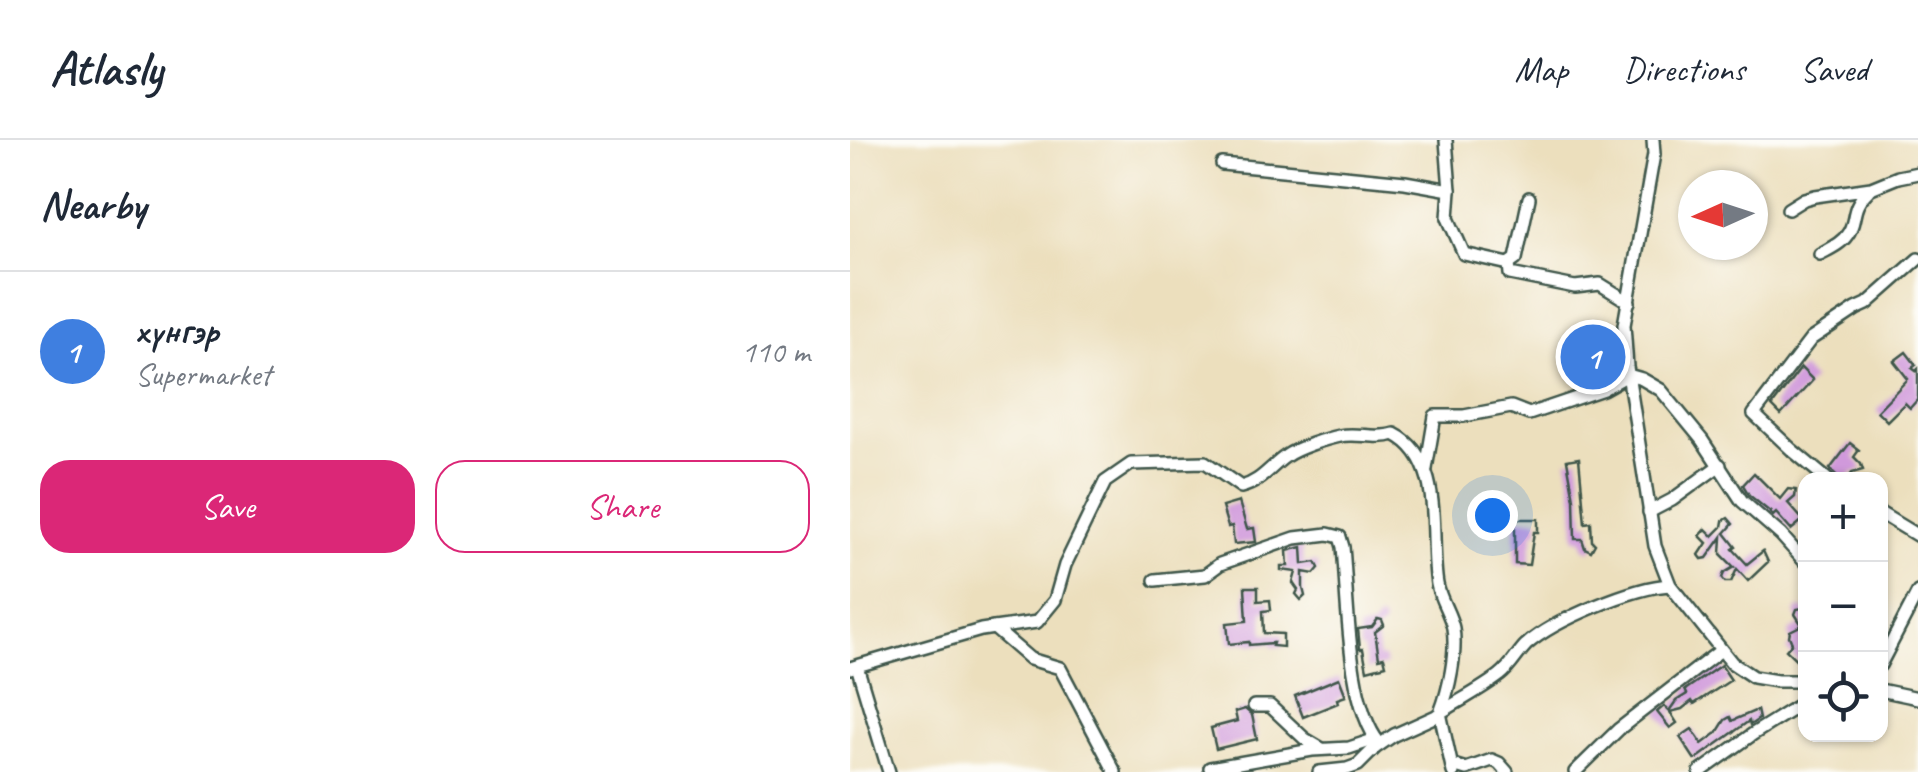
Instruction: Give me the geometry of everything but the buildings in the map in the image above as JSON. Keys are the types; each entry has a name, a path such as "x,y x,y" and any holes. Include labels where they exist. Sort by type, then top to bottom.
{"street":[{"path":"1446,140 1448,218 1464,254 1509,264"},
{"path":"1653,140 1654,154 1624,326 1654,546 1670,585 1732,663 1753,677 1798,680"},
{"path":"1222,164 1450,190"},
{"path":"1820,254 1845,238 1864,193 1898,177 1918,173"},
{"path":"1788,208 1815,196 1871,188"},
{"path":"1509,264 1516,258 1529,198"},
{"path":"1818,472 1754,414 1810,339 1868,304 1918,259"},
{"path":"1509,264 1510,274 1575,286 1600,284 1629,302"},
{"path":"1628,375 1658,387 1720,465 1742,501 1805,562"},
{"path":"1425,473 1435,416 1464,416 1511,407 1528,414 1603,389 1628,375"},
{"path":"888,772 853,667 964,634 1037,622 1055,600 1066,565 1105,482 1131,464 1205,462 1241,487 1253,484 1288,454 1340,436 1364,434 1394,434 1402,438 1420,457 1425,473 1431,496 1437,582 1452,628 1450,682 1440,713 1453,768 1466,769 1492,760 1506,772"},
{"path":"1649,512 1720,465"},
{"path":"1888,518 1918,536"},
{"path":"1155,580 1205,575 1220,564 1294,538 1340,536 1358,692 1378,742"},
{"path":"1210,768 1378,742 1440,713 1502,674 1526,646 1550,628 1629,594 1670,585"},
{"path":"1888,640 1918,592"},
{"path":"994,628 1030,659 1060,668 1115,772"},
{"path":"1575,772 1620,729 1721,650"},
{"path":"1888,692 1918,698"},
{"path":"1254,706 1270,706 1304,739 1322,748"},
{"path":"1700,772 1798,707"},
{"path":"1319,772 1355,766 1367,758 1378,742"}],"place":[{"name":"хүнгэр","path":"1593,357"}]}
